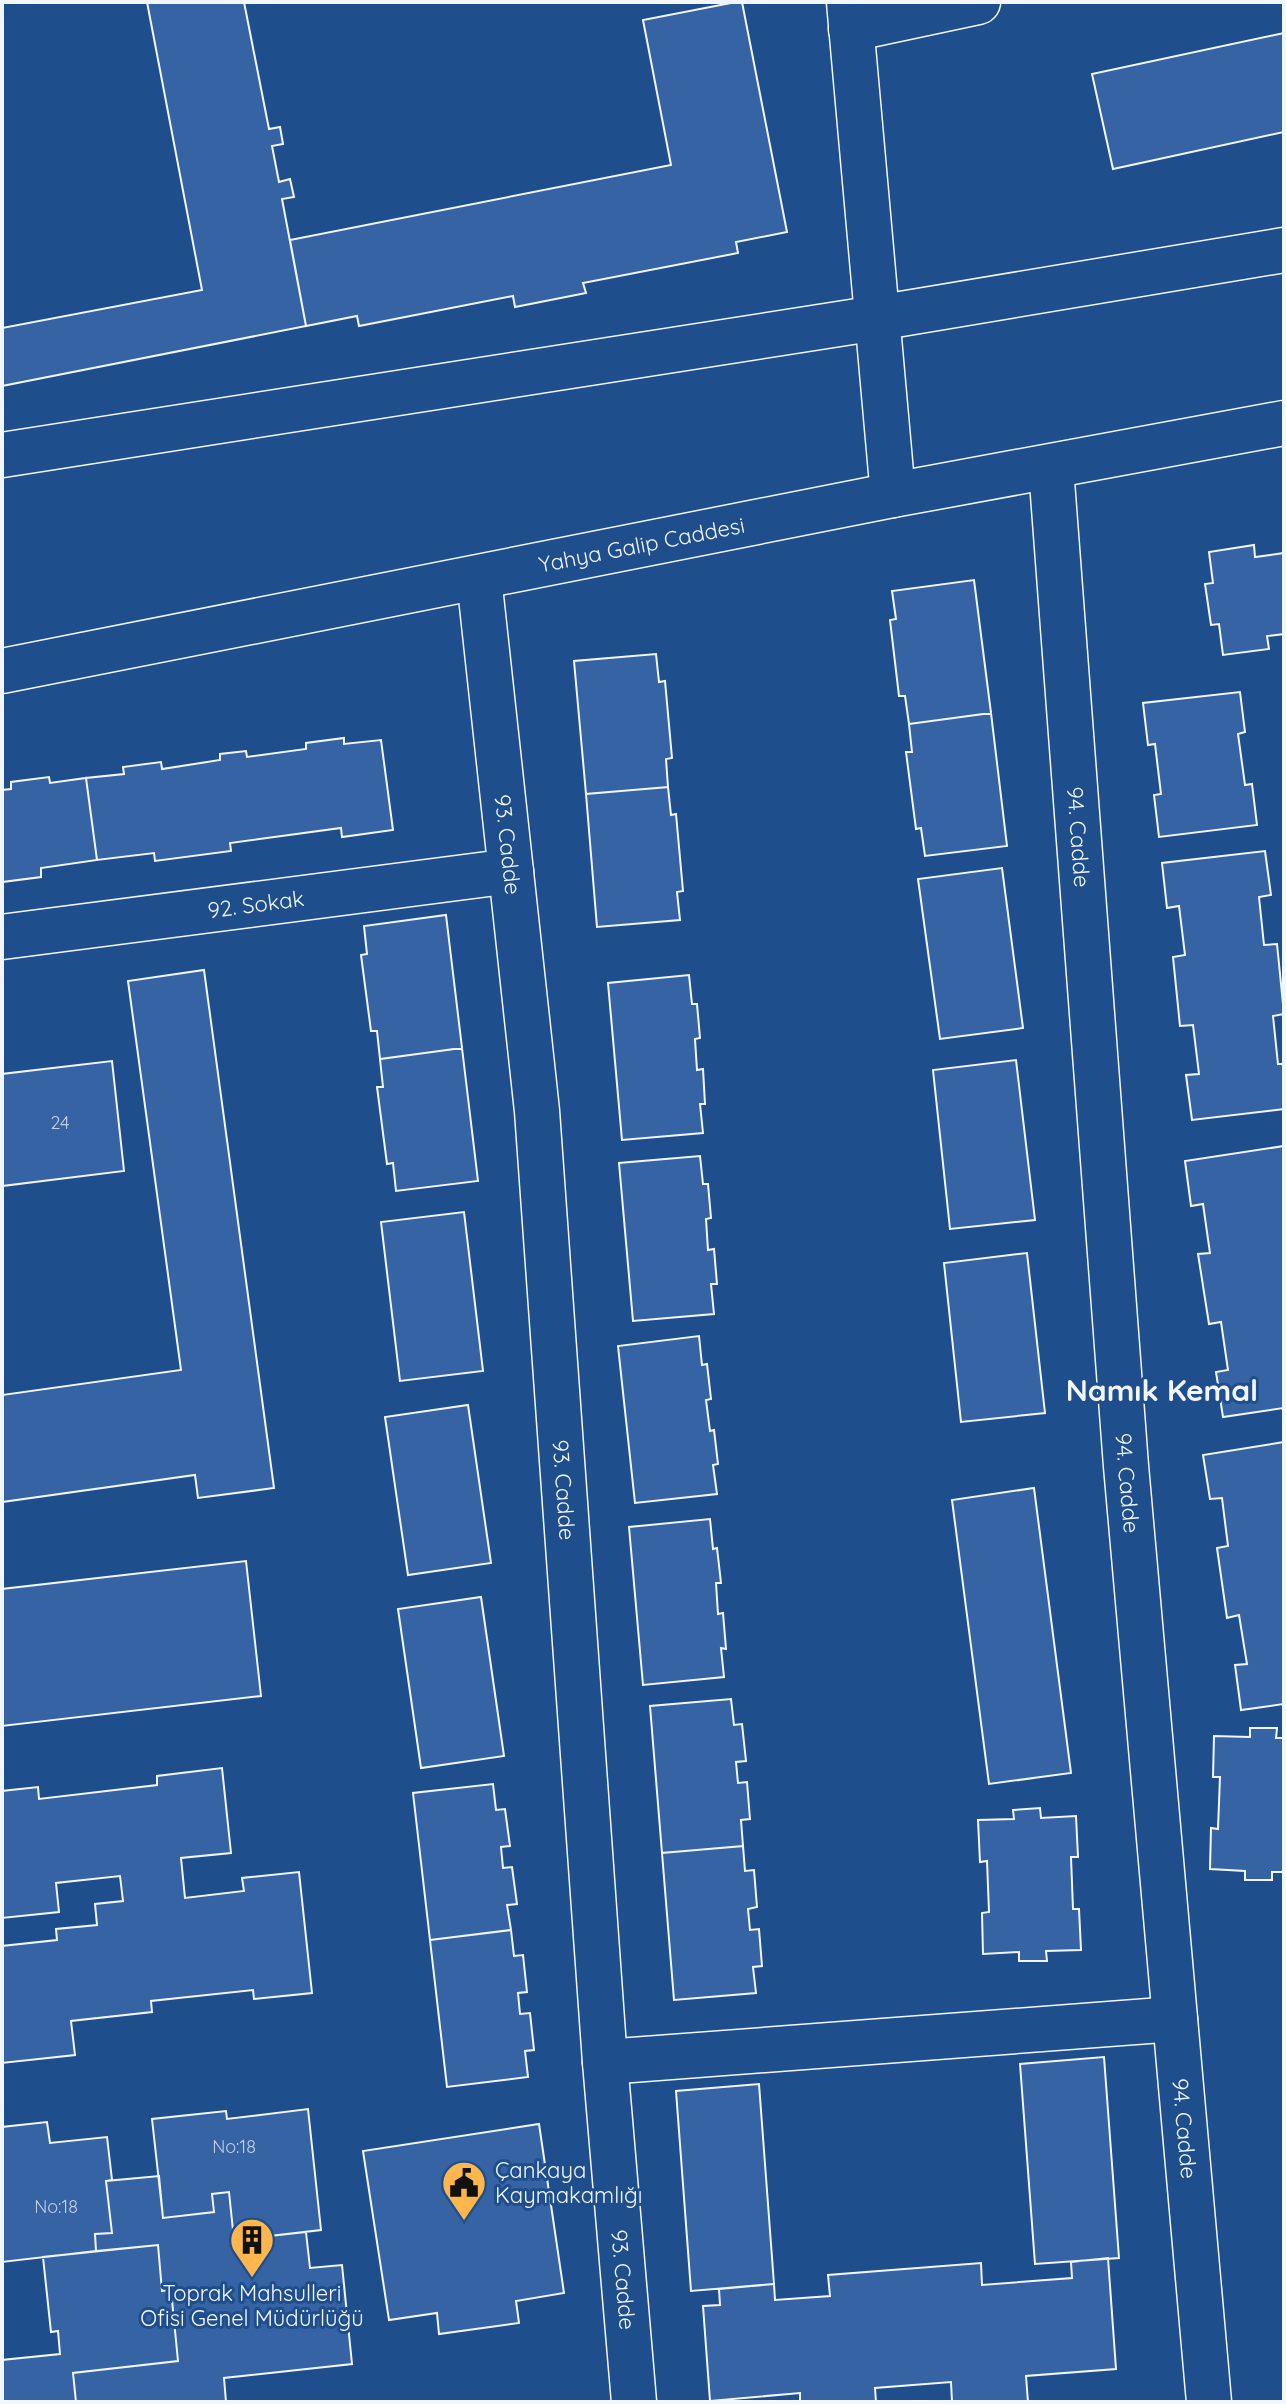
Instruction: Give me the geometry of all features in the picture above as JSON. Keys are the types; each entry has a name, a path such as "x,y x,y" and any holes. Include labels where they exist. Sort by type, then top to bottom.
{"street":[{"path":"893,495 850,16 978,2"},
{"path":"2,455 877,318 1284,250"},
{"name":"Yahya Galip Caddesi","path":"2,671 893,495 1284,423"},
{"name":"94. Cadde","path":"1051,468 1126,1466 1209,2402"},
{"name":"93. Cadde","path":"479,578 537,1111 605,2062 634,2402"},
{"name":"92. Sokak","path":"2,937 511,871"},
{"path":"605,2062 1175,2019"}],"building":[{"path":"147,2 244,2 269,129 280,127 283,144 272,146 279,182 290,179 294,197 282,199 306,326 2,386 2,328 202,290"},
{"path":"742,2 787,232 736,242 738,253 583,283 586,293 515,307 513,296 359,326 357,316 306,326 290,240 671,165 643,20"},
{"path":"1284,33 1284,132 1113,169 1092,74"},
{"path":"1254,545 1255,557 1284,553 1284,634 1267,636 1269,649 1223,655 1219,624 1211,625 1205,584 1213,583 1209,552"},
{"path":"974,580 991,713 909,724 905,696 899,696 890,620 896,619 892,591"},
{"path":"656,654 659,682 665,681 672,758 666,759 668,787 586,794 574,661"},
{"path":"1240,692 1245,732 1238,734 1245,785 1252,784 1257,825 1159,837 1154,795 1161,794 1155,744 1148,745 1143,703"},
{"path":"991,713 1007,846 925,856 921,828 916,829 906,752 912,752 909,724"},
{"path":"344,738 344,744 381,740 393,830 342,837 341,828 230,843 231,851 155,861 154,853 97,860 86,778 124,774 123,767 161,762 162,769 220,760 220,754 246,751 247,757 306,749 306,743"},
{"path":"49,777 50,783 86,778 97,860 41,868 41,877 2,882 2,790 11,789 11,782"},
{"path":"668,787 671,815 676,814 683,891 677,892 680,920 597,927 586,794"},
{"path":"1265,851 1271,895 1259,897 1264,945 1277,944 1284,1014 1273,1016 1278,1064 1284,1064 1284,1109 1192,1120 1186,1075 1199,1074 1193,1025 1180,1026 1173,957 1185,955 1179,906 1167,908 1162,863"},
{"path":"1002,868 1023,1028 940,1039 918,879"},
{"path":"446,915 462,1048 380,1059 377,1031 371,1031 361,955 367,954 364,926"},
{"path":"204,970 274,1488 198,1498 195,1475 2,1502 2,1395 181,1370 128,981"},
{"path":"689,975 692,1004 697,1004 700,1038 695,1039 697,1070 703,1069 705,1104 700,1104 703,1133 622,1140 608,983"},
{"path":"462,1048 478,1181 396,1191 393,1163 387,1164 377,1087 383,1087 380,1059"},
{"path":"1016,1060 1035,1220 950,1229 933,1070"},
{"path":"112,1061 124,1171 2,1186 2,1074"},
{"path":"1284,1146 1284,1408 1223,1417 1216,1372 1228,1370 1221,1322 1209,1324 1198,1254 1210,1253 1203,1204 1191,1206 1185,1161"},
{"path":"700,1156 703,1184 708,1184 711,1218 706,1219 708,1250 714,1249 717,1284 711,1284 714,1314 633,1321 619,1163"},
{"path":"464,1212 483,1371 400,1381 381,1222"},
{"path":"1027,1253 1045,1413 961,1422 944,1263"},
{"path":"699,1336 702,1365 707,1364 711,1399 706,1400 718,1464 713,1465 717,1494 635,1503 618,1346"},
{"path":"468,1405 491,1563 408,1575 385,1417"},
{"path":"1284,1442 1284,1704 1241,1710 1235,1665 1247,1664 1239,1615 1227,1618 1217,1548 1228,1546 1222,1498 1210,1499 1203,1455"},
{"path":"1034,1488 1071,1773 989,1784 952,1500"},
{"path":"710,1519 721,1583 716,1583 718,1614 723,1613 726,1649 721,1648 724,1677 643,1685 629,1527"},
{"path":"246,1561 261,1696 2,1726 2,1589"},
{"path":"481,1597 504,1756 421,1768 398,1609"},
{"path":"731,1699 734,1725 742,1724 746,1761 736,1762 738,1783 747,1782 750,1819 741,1820 743,1846 662,1853 650,1706"},
{"path":"1250,1728 1277,1728 1276,1738 1284,1738 1284,1872 1272,1872 1272,1880 1245,1880 1245,1871 1210,1869 1211,1828 1218,1829 1220,1777 1213,1777 1214,1736 1250,1737"},
{"path":"222,1768 231,1853 181,1858 185,1898 244,1891 242,1878 299,1872 312,1993 254,1999 253,1990 151,2001 152,2012 71,2021 75,2055 2,2063 2,1946 57,1940 56,1929 97,1925 95,1904 123,1901 120,1876 56,1883 59,1912 2,1918 2,1791 38,1787 39,1799 157,1785 157,1776"},
{"path":"493,1784 496,1810 505,1809 510,1846 501,1847 503,1868 512,1867 517,1904 507,1905 511,1930 430,1940 413,1793"},
{"path":"1040,1808 1041,1818 1076,1816 1078,1857 1071,1857 1073,1909 1079,1909 1081,1950 1046,1951 1047,1961 1019,1961 1019,1952 983,1954 982,1913 989,1912 987,1861 980,1862 978,1820 1014,1819 1013,1810"},
{"path":"743,1846 745,1871 754,1870 757,1907 748,1909 750,1930 759,1929 762,1966 753,1967 756,1993 674,2000 662,1853"},
{"path":"511,1930 514,1956 523,1955 527,1992 518,1993 520,2014 530,2013 534,2050 525,2051 528,2077 447,2087 430,1940"},
{"path":"1104,2057 1119,2258 1035,2264 1020,2064"},
{"path":"759,2084 774,2284 691,2291 676,2091"},
{"name":"Toprak Mahsulleri Ofisi Genel Müdürlüğü","path":"308,2109 321,2230 234,2240 229,2192 212,2194 214,2212 163,2218 152,2119 226,2111 227,2119"},
{"name":"Toprak Mahsulleri Ofisi Genel Müdürlüğü","path":"47,2122 50,2143 107,2137 112,2180 106,2181 112,2233 95,2234 96,2251 2,2262 2,2127"},
{"name":"Çankaya Kaymakamlığı","path":"539,2124 564,2293 516,2301 519,2323 439,2334 437,2313 389,2320 363,2151"},
{"name":"Toprak Mahsulleri Ofisi Genel Müdürlüğü","path":"159,2176 163,2218 214,2212 212,2194 229,2192 234,2240 306,2232 310,2268 342,2265 352,2364 224,2378 226,2402 76,2402 73,2373 178,2361 171,2290 162,2291 158,2245 96,2251 95,2234 112,2233 106,2181"},
{"name":"Toprak Mahsulleri Ofisi Genel Müdürlüğü","path":"158,2245 162,2291 171,2290 178,2361 73,2373 76,2402 2,2402 2,2360 60,2354 58,2331 51,2332 43,2257"},
{"path":"1108,2258 1116,2369 1026,2376 1028,2402 952,2402 951,2382 875,2388 876,2402 800,2402 800,2393 710,2401 703,2306 720,2305 719,2289 774,2284 775,2300 830,2296 828,2275 981,2263 982,2285 1072,2278 1071,2262"}],"place":[{"name":"Çankaya Kaymakamlığı","path":"464,2222"},
{"name":"Toprak Mahsulleri Ofisi Genel Müdürlüğü","path":"252,2279"}],"district":[{"name":"Namık Kemal","path":"1162,1391"}]}
